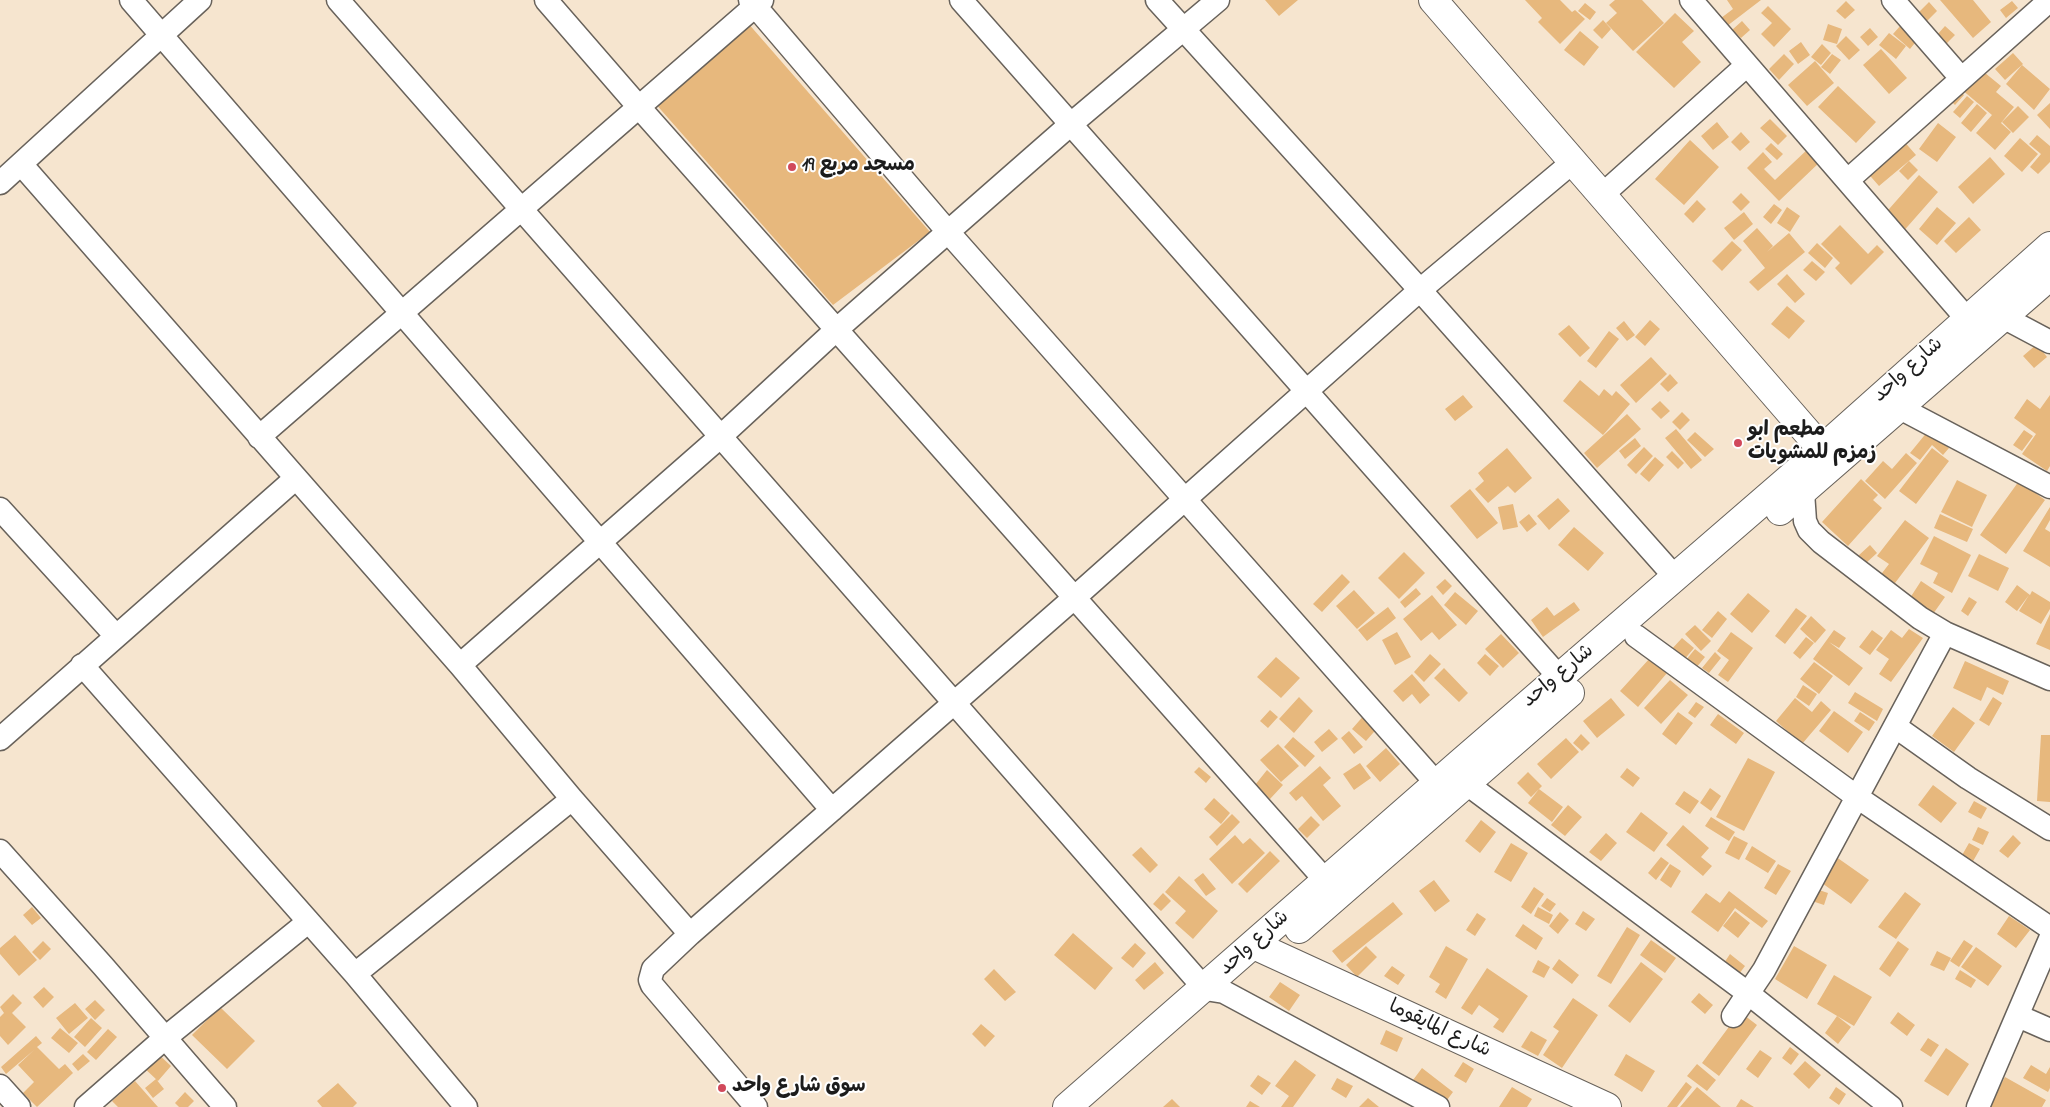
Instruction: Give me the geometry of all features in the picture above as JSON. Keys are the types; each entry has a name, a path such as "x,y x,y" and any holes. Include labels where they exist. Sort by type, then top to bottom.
{"street":[{"path":"131,0 160,36 832,810"},
{"path":"0,183 200,0"},
{"path":"338,0 720,437 1214,991 1438,1107"},
{"path":"546,0 836,330 1326,881"},
{"path":"961,0 1559,677"},
{"path":"1157,0 1420,290 1675,577"},
{"path":"460,665 720,437 836,330 949,233 1071,124 1218,0"},
{"path":"1433,0 1829,456"},
{"path":"1691,0 1967,319"},
{"path":"1893,0 1961,78"},
{"path":"1848,180 2050,0"},
{"path":"259,437 755,2 949,233 1186,498 1437,784"},
{"path":"1602,196 1747,65"},
{"path":"756,1107 652,985 650,980 653,969 690,934 1074,598 1420,290 1574,161"},
{"path":"21,164 460,665 572,799 690,934"},
{"name":"شارع واحد","path":"1068,1107 1214,991 1467,784 1636,636 1829,456 1967,319 2047,261"},
{"name":"شارع واحد","path":"1829,456 1898,407 2003,317 2047,261"},
{"path":"2003,317 2050,342"},
{"path":"1898,407 2050,487"},
{"path":"0,738 296,478"},
{"path":"1798,484 1805,521 1809,530 1920,618 1945,633 2050,679"},
{"name":"شارع واحد","path":"1263,949 1326,881 1559,677 1675,577 1798,484"},
{"path":"0,509 116,636"},
{"path":"1733,1016 1749,994 1896,727 1945,633"},
{"path":"1636,636 1857,798 2050,928"},
{"path":"82,666 355,974 466,1107"},
{"path":"1896,727 1968,778 2050,830"},
{"path":"1467,784 1749,994 1891,1107"},
{"path":"355,974 572,799"},
{"path":"0,851 225,1107"},
{"path":"86,1107 164,1038 308,922"},
{"path":"1978,1107 2050,938"},
{"name":"شارع المايقوما","path":"1263,949 1607,1107"},
{"name":"شارع واحد","path":"1094,1107 1214,991"},
{"path":"2018,1016 2050,1030"},
{"path":"0,1086 19,1107"}],"building":[{"path":"1265,0 1298,0 1279,16"},
{"path":"1525,0 1560,0 1572,12 1575,10 1585,19 1560,44 1538,22 1542,18"},
{"path":"1615,0 1642,0 1664,23 1633,51 1606,23 1617,13 1609,5"},
{"path":"1727,0 1761,0 1727,26 1721,18 1733,9"},
{"path":"1940,0 1973,0 1991,22 1973,38"},
{"path":"1846,1 1855,10 1845,19 1836,11"},
{"path":"2012,1 2018,8 2006,18 2000,10"},
{"path":"1929,2 1937,11 1927,21 1919,12"},
{"path":"1585,3 1596,12 1590,20 1578,11"},
{"path":"1768,6 1791,29 1774,47 1761,34 1772,23 1761,13"},
{"path":"1675,13 1694,31 1682,42 1701,62 1674,88 1636,52"},
{"path":"1603,20 1611,29 1602,39 1593,30"},
{"path":"1742,21 1750,30 1741,38 1732,30"},
{"name":"مسجد مربع 19","path":"747,22 930,232 833,305 654,102"},
{"path":"1828,24 1842,29 1837,44 1823,40"},
{"path":"1901,25 1918,39 1910,49 1893,34"},
{"path":"1945,26 1955,35 1946,44 1937,35"},
{"path":"1870,28 1878,37 1868,46 1860,37"},
{"path":"1580,31 1599,47 1584,66 1564,50"},
{"path":"1889,33 1906,46 1896,59 1879,45"},
{"path":"1846,36 1860,50 1849,60 1836,46"},
{"path":"1801,42 1810,55 1798,64 1789,51"},
{"path":"1822,44 1831,53 1821,65 1811,57"},
{"path":"1881,49 1907,78 1889,94 1863,65"},
{"path":"2013,53 2023,64 2005,80 1995,69"},
{"path":"1784,54 1794,64 1779,80 1769,69"},
{"path":"1832,54 1841,60 1830,74 1821,67"},
{"path":"1815,61 1834,83 1807,106 1788,85"},
{"path":"2022,65 2050,89 2034,110 2006,84"},
{"path":"1979,68 2001,86 1996,92 2014,107 2001,123 2011,132 1995,150 1976,133 1992,115 1961,89"},
{"path":"1838,86 1876,122 1856,143 1818,107"},
{"path":"1957,88 1964,95 1955,105 1947,97"},
{"path":"1967,96 1974,102 1960,118 1953,112"},
{"path":"2050,103 2050,129 2037,115"},
{"path":"1977,104 1987,113 1971,132 1961,123"},
{"path":"2018,106 2029,117 2013,133 2002,122"},
{"path":"1770,119 1787,136 1778,145 1760,128"},
{"path":"1717,122 1729,137 1713,150 1701,136"},
{"path":"1938,123 1956,137 1937,162 1919,149"},
{"path":"1741,132 1750,142 1740,151 1731,142"},
{"path":"2037,135 2050,146 2050,162 2038,174 2030,167 2041,154 2029,144"},
{"path":"2020,138 2038,154 2022,172 2004,156"},
{"path":"1902,139 1916,155 1879,186 1865,170"},
{"path":"1690,140 1719,167 1684,205 1655,179"},
{"path":"1771,143 1783,154 1777,160 1765,149"},
{"path":"1809,148 1821,161 1779,201 1747,168 1763,152 1772,162 1764,169 1775,180"},
{"path":"1990,157 2005,174 1973,204 1958,187"},
{"path":"1909,161 1918,170 1908,180 1899,171"},
{"path":"1919,175 1938,192 1901,234 1882,217"},
{"path":"1741,193 1750,202 1741,211 1732,202"},
{"path":"1697,200 1706,209 1693,223 1684,214"},
{"path":"1774,204 1782,210 1771,224 1763,217"},
{"path":"1787,207 1800,216 1790,232 1777,223"},
{"path":"1937,207 1956,223 1937,245 1919,229"},
{"path":"1744,212 1753,224 1734,240 1724,228"},
{"path":"1969,217 1981,230 1956,253 1944,241"},
{"path":"1840,225 1868,254 1877,245 1884,252 1851,285 1835,268 1840,263 1821,244"},
{"path":"1757,228 1773,246 1767,252 1789,233 1805,252 1758,291 1749,282 1765,268 1743,241"},
{"path":"1732,241 1742,250 1722,271 1712,261"},
{"path":"1817,243 1833,258 1825,268 1808,253"},
{"path":"1812,261 1825,272 1816,281 1803,270"},
{"path":"1787,274 1805,294 1795,303 1777,284"},
{"path":"1787,306 1805,321 1789,339 1771,324"},
{"path":"1650,320 1660,329 1645,346 1635,337"},
{"path":"1624,321 1635,335 1627,341 1616,328"},
{"path":"1569,325 1590,348 1580,357 1558,334"},
{"path":"1609,331 1619,339 1596,368 1587,361"},
{"path":"2037,344 2047,357 2034,368 2023,356"},
{"path":"1651,357 1667,374 1636,403 1620,385"},
{"path":"1670,374 1678,383 1668,392 1660,384"},
{"path":"1580,380 1599,396 1604,389 1612,396 1616,391 1630,404 1603,435 1563,401"},
{"path":"1463,395 1473,407 1455,421 1445,409"},
{"path":"2050,395 2050,466 2047,471 2022,454 2036,434 2014,418 2027,399 2040,409"},
{"path":"1660,401 1670,411 1661,419 1651,409"},
{"path":"1682,412 1690,420 1680,430 1672,422"},
{"path":"1627,414 1641,429 1597,468 1584,453"},
{"path":"1676,429 1702,460 1691,469 1665,438"},
{"path":"2024,430 2033,436 2022,451 2013,445"},
{"path":"1928,431 1949,448 1943,455 1932,445 1920,460 1910,453"},
{"path":"1695,432 1714,449 1705,457 1687,440"},
{"path":"1635,438 1641,446 1625,459 1619,451"},
{"path":"1644,447 1653,456 1636,474 1627,465"},
{"path":"1507,448 1532,478 1515,493 1508,486 1488,503 1475,489 1484,481 1478,473"},
{"path":"1932,448 1949,461 1916,504 1899,491"},
{"path":"1672,451 1684,463 1678,469 1666,457"},
{"path":"1906,453 1917,463 1885,499 1865,481 1883,461 1892,469"},
{"path":"1655,457 1664,465 1649,482 1640,474"},
{"path":"1861,479 1878,495 1873,500 1882,508 1848,546 1822,522"},
{"path":"1957,480 1987,495 1972,527 1941,512"},
{"path":"2019,481 2045,500 2006,554 1980,535"},
{"path":"1470,489 1498,523 1477,539 1450,506"},
{"path":"1558,498 1570,511 1549,530 1537,516"},
{"path":"1513,504 1518,527 1503,530 1498,507"},
{"path":"2050,507 2050,520 2045,529 2050,532 2050,567 2023,551"},
{"path":"1529,514 1537,524 1527,532 1519,522"},
{"path":"1940,514 1973,529 1967,542 1934,528"},
{"path":"1905,520 1929,538 1892,587 1879,577 1889,564 1877,556"},
{"path":"1574,527 1604,553 1588,571 1558,545"},
{"path":"1934,536 1971,555 1952,593 1933,583 1938,573 1920,564"},
{"path":"1870,545 1877,553 1865,564 1858,556"},
{"path":"1404,552 1425,573 1399,599 1378,578"},
{"path":"1979,554 2009,568 1998,591 1968,576"},
{"path":"1342,574 1350,582 1322,612 1313,604"},
{"path":"1445,579 1452,586 1443,595 1436,587"},
{"path":"1921,581 1945,597 1933,614 1910,598"},
{"path":"2017,585 2030,595 2032,591 2050,602 2050,609 2041,624 2019,611 2029,595 2017,611 2005,602"},
{"path":"1416,588 1421,594 1405,608 1400,602"},
{"path":"1354,590 1375,613 1357,629 1336,606"},
{"path":"1455,592 1478,611 1466,625 1444,605"},
{"path":"1748,593 1770,611 1752,633 1730,614"},
{"path":"1432,595 1457,625 1439,640 1432,632 1421,641 1403,619"},
{"path":"1969,597 1977,602 1968,616 1961,611"},
{"path":"1574,602 1580,610 1543,637 1531,620 1547,607 1554,616"},
{"path":"1388,607 1396,618 1367,641 1358,630"},
{"path":"1796,608 1807,616 1785,644 1775,636"},
{"path":"1718,611 1727,619 1712,638 1702,630"},
{"path":"2050,614 2050,650 2036,644"},
{"path":"1811,616 1826,630 1815,643 1800,629"},
{"path":"1695,625 1711,641 1701,651 1685,634"},
{"path":"1909,629 1923,638 1891,682 1879,674 1889,659 1876,650 1891,630 1902,638"},
{"path":"1834,630 1846,638 1839,648 1829,642 1863,668 1849,686 1813,659"},
{"path":"1872,630 1883,638 1870,655 1859,647"},
{"path":"1397,632 1411,657 1395,665 1382,640"},
{"path":"1731,632 1753,648 1728,682 1718,675 1729,660 1717,651"},
{"path":"1501,634 1519,653 1503,668 1485,649"},
{"path":"1806,637 1814,643 1800,659 1793,653"},
{"path":"1682,638 1694,648 1683,661 1670,651"},
{"path":"1695,649 1705,657 1696,668 1686,660"},
{"path":"1715,652 1721,658 1709,673 1702,668"},
{"path":"1430,654 1441,664 1424,682 1414,672"},
{"path":"1485,654 1499,666 1490,676 1477,663"},
{"path":"1276,657 1300,678 1281,698 1257,677"},
{"path":"1650,658 1667,673 1638,707 1620,691"},
{"path":"1965,661 2009,681 2003,695 1987,687 1981,701 1953,688"},
{"path":"1814,662 1833,676 1819,694 1800,679"},
{"path":"1444,668 1468,693 1459,702 1434,678"},
{"path":"1412,674 1430,695 1420,704 1412,694 1403,702 1393,691"},
{"path":"1670,680 1688,695 1661,724 1644,708"},
{"path":"1803,685 1817,694 1809,706 1796,697"},
{"path":"1855,692 1883,709 1877,721 1848,703"},
{"path":"1299,697 1313,711 1294,733 1279,719"},
{"path":"1993,697 2002,703 1989,726 1979,720"},
{"path":"1611,698 1625,715 1597,738 1583,721"},
{"path":"1795,698 1812,712 1821,701 1831,710 1802,744 1776,721"},
{"path":"1696,702 1704,707 1695,718 1688,713"},
{"path":"1953,707 1975,723 1954,752 1932,736"},
{"path":"1270,710 1278,717 1268,728 1260,721"},
{"path":"1834,711 1863,732 1848,753 1819,731"},
{"path":"1678,712 1693,723 1676,745 1662,734"},
{"path":"1860,712 1875,722 1869,731 1854,721"},
{"path":"1366,713 1380,725 1366,741 1352,729"},
{"path":"1718,714 1744,733 1736,744 1710,725"},
{"path":"1329,729 1338,739 1322,752 1314,742"},
{"path":"1349,731 1363,747 1354,754 1341,738"},
{"path":"1581,734 1590,743 1582,751 1573,743"},
{"path":"2041,735 2050,735 2050,802 2037,801"},
{"path":"1293,737 1315,756 1305,767 1284,747"},
{"path":"1566,738 1579,752 1551,779 1537,764"},
{"path":"1278,744 1299,766 1281,782 1260,760"},
{"path":"1386,748 1400,764 1380,782 1366,766"},
{"path":"1748,758 1775,772 1744,831 1716,817"},
{"path":"1360,763 1371,778 1354,790 1343,774"},
{"path":"1320,766 1331,778 1323,785 1341,806 1323,821 1302,796 1296,801 1289,793"},
{"path":"1199,767 1211,777 1206,783 1194,772"},
{"path":"1627,768 1640,778 1633,787 1620,777"},
{"path":"1267,770 1283,785 1270,799 1255,785"},
{"path":"1528,772 1542,786 1531,797 1517,783"},
{"path":"1933,785 1957,803 1941,823 1918,805"},
{"path":"1710,788 1721,796 1711,811 1700,803"},
{"path":"1539,789 1563,807 1552,822 1528,803"},
{"path":"1684,791 1699,801 1690,814 1675,804"},
{"path":"1214,798 1230,813 1221,824 1204,809"},
{"path":"1974,801 1987,808 1981,819 1968,812"},
{"path":"1568,805 1582,817 1565,836 1551,825"},
{"path":"1641,812 1668,833 1654,852 1626,832"},
{"path":"1232,814 1240,822 1217,846 1209,837"},
{"path":"1311,816 1320,825 1307,838 1298,829"},
{"path":"1711,817 1735,832 1729,841 1705,826"},
{"path":"1481,820 1496,832 1480,853 1465,841"},
{"path":"1683,825 1709,848 1701,857 1712,866 1703,876 1666,845"},
{"path":"1978,827 1989,832 1983,845 1972,840"},
{"path":"1606,833 1617,843 1601,861 1589,852"},
{"path":"1235,835 1243,844 1250,838 1265,853 1232,884 1209,859"},
{"path":"2013,835 2021,843 2008,858 1999,851"},
{"path":"1734,836 1748,843 1739,860 1725,853"},
{"path":"1511,843 1528,853 1511,882 1494,872"},
{"path":"1969,843 1980,849 1972,863 1961,857"},
{"path":"1752,846 1776,861 1768,873 1745,859"},
{"path":"1141,847 1158,865 1150,873 1132,855"},
{"path":"1270,851 1280,861 1247,893 1238,884"},
{"path":"1832,854 1869,880 1851,904 1815,878"},
{"path":"1661,857 1669,863 1656,880 1648,873"},
{"path":"1670,864 1681,871 1671,888 1660,880"},
{"path":"1778,864 1791,871 1776,895 1764,888"},
{"path":"1203,873 1216,889 1206,896 1194,880"},
{"path":"1179,876 1218,911 1193,939 1175,923 1186,911 1165,892"},
{"path":"1434,880 1450,901 1435,912 1419,891"},
{"path":"1534,887 1544,894 1531,914 1521,907"},
{"path":"1813,888 1828,893 1824,905 1809,900"},
{"path":"1729,891 1768,921 1762,928 1735,908 1718,932 1691,912 1706,893 1720,903"},
{"path":"1905,892 1921,904 1896,939 1878,927"},
{"path":"1163,893 1171,901 1161,911 1153,904"},
{"path":"1547,898 1556,904 1550,912 1541,906"},
{"path":"1393,902 1403,914 1342,963 1332,951"},
{"path":"32,907 41,918 32,925 23,915"},
{"path":"1538,907 1553,915 1549,924 1534,916"},
{"path":"1583,911 1595,919 1586,931 1575,924"},
{"path":"1735,911 1750,923 1738,938 1723,926"},
{"path":"1560,912 1569,920 1558,934 1549,926"},
{"path":"1477,913 1486,919 1475,936 1466,930"},
{"path":"2009,916 2030,930 2016,948 1997,934"},
{"path":"1523,924 1543,938 1536,950 1515,936"},
{"path":"1627,927 1640,935 1611,984 1597,976"},
{"path":"1073,933 1113,968 1095,990 1054,955"},
{"path":"15,935 37,960 19,976 0,954 0,948"},
{"path":"1651,940 1676,958 1665,973 1640,955"},
{"path":"1964,940 1973,946 1959,967 1950,961"},
{"path":"43,941 51,949 40,960 32,952"},
{"path":"1898,941 1909,949 1890,977 1879,969"},
{"path":"1135,943 1146,953 1133,968 1121,958"},
{"path":"1366,946 1377,957 1357,977 1346,965"},
{"path":"1446,946 1468,959 1446,999 1435,992 1440,984 1429,977"},
{"path":"1794,946 1827,965 1807,999 1775,979"},
{"path":"1976,947 2002,966 1988,986 1961,967"},
{"path":"1937,951 1951,958 1944,971 1930,965"},
{"path":"1730,954 1745,966 1739,974 1724,963"},
{"path":"1559,959 1579,975 1572,984 1552,969"},
{"path":"1538,960 1550,967 1544,978 1532,972"},
{"path":"1155,962 1164,973 1144,990 1135,980"},
{"path":"1641,962 1663,979 1630,1023 1608,1006"},
{"path":"1392,966 1405,975 1398,985 1384,976"},
{"path":"1487,968 1528,996 1503,1033 1493,1027 1499,1019 1479,1005 1472,1015 1461,1008"},
{"path":"994,969 1016,992 1005,1001 984,979"},
{"path":"1960,970 1976,980 1971,988 1955,979"},
{"path":"1834,975 1872,997 1854,1026 1817,1004"},
{"path":"1280,982 1300,995 1289,1011 1269,997"},
{"path":"44,987 54,997 43,1008 33,997"},
{"path":"1699,993 1713,1005 1705,1014 1691,1002"},
{"path":"13,994 22,1003 12,1013 26,1027 8,1045 0,1036 0,1017 4,1013 0,1007"},
{"path":"1573,998 1598,1015 1562,1068 1543,1055 1559,1031 1553,1027"},
{"path":"95,1000 105,1010 95,1020 85,1009"},
{"path":"75,1003 88,1018 69,1034 56,1018"},
{"path":"220,1007 255,1041 227,1069 192,1035"},
{"path":"1740,1012 1757,1025 1719,1076 1702,1063"},
{"path":"1898,1012 1915,1025 1907,1036 1890,1023"},
{"path":"1837,1016 1851,1027 1838,1044 1825,1033"},
{"path":"91,1018 102,1028 85,1047 74,1037"},
{"path":"981,1024 995,1036 985,1047 972,1034"},
{"path":"60,1028 78,1043 69,1053 51,1038"},
{"path":"108,1029 117,1037 96,1060 87,1052"},
{"path":"1386,1030 1403,1038 1397,1052 1380,1044"},
{"path":"1531,1031 1547,1040 1538,1056 1521,1047"},
{"path":"36,1036 42,1043 37,1047 59,1069 65,1064 73,1073 37,1107 23,1093 34,1082 18,1065 34,1050 6,1074 1,1067"},
{"path":"1928,1038 1939,1045 1931,1057 1920,1050"},
{"path":"1790,1047 1799,1054 1791,1065 1782,1058"},
{"path":"1946,1048 1969,1064 1948,1096 1924,1081"},
{"path":"1760,1050 1772,1058 1758,1078 1746,1069"},
{"path":"155,1051 171,1066 158,1081 142,1066"},
{"path":"83,1054 90,1061 78,1071 72,1064"},
{"path":"1626,1054 1655,1071 1642,1092 1614,1075"},
{"path":"1295,1060 1316,1075 1293,1107 1281,1107 1289,1096 1275,1086"},
{"path":"1805,1061 1821,1075 1809,1089 1793,1074"},
{"path":"1463,1062 1474,1069 1466,1083 1454,1076"},
{"path":"1697,1064 1716,1080 1707,1091 1687,1076"},
{"path":"2031,1065 2046,1074 2050,1067 2050,1088 2048,1092 2023,1078"},
{"path":"1422,1068 1453,1092 1444,1104 1413,1080"},
{"path":"1258,1075 1271,1083 1262,1095 1250,1086"},
{"path":"2005,1077 2046,1100 2042,1107 1989,1107"},
{"path":"1337,1078 1353,1086 1346,1098 1331,1089"},
{"path":"156,1079 164,1089 153,1098 145,1088"},
{"path":"135,1081 158,1107 118,1107 112,1101"},
{"path":"1686,1082 1692,1087 1677,1107 1667,1107"},
{"path":"338,1083 357,1103 353,1107 322,1107 317,1101"},
{"path":"1512,1087 1532,1099 1527,1107 1499,1107"},
{"path":"1697,1087 1721,1107 1680,1107"},
{"path":"1836,1087 1846,1094 1839,1105 1829,1098"},
{"path":"185,1092 194,1101 188,1107 179,1107 175,1103"},
{"path":"1368,1098 1379,1107 1359,1107"},
{"path":"1172,1099 1180,1107 1163,1107"},
{"path":"1741,1099 1754,1107 1736,1107"},
{"path":"1250,1101 1260,1107 1246,1107"}],"place":[{"name":"مسجد مربع 19","path":"792,167"},
{"name":"مطعم ابو زمزم للمشويات","path":"1738,443"},
{"name":"سوق شارع واحد","path":"722,1088"}]}
